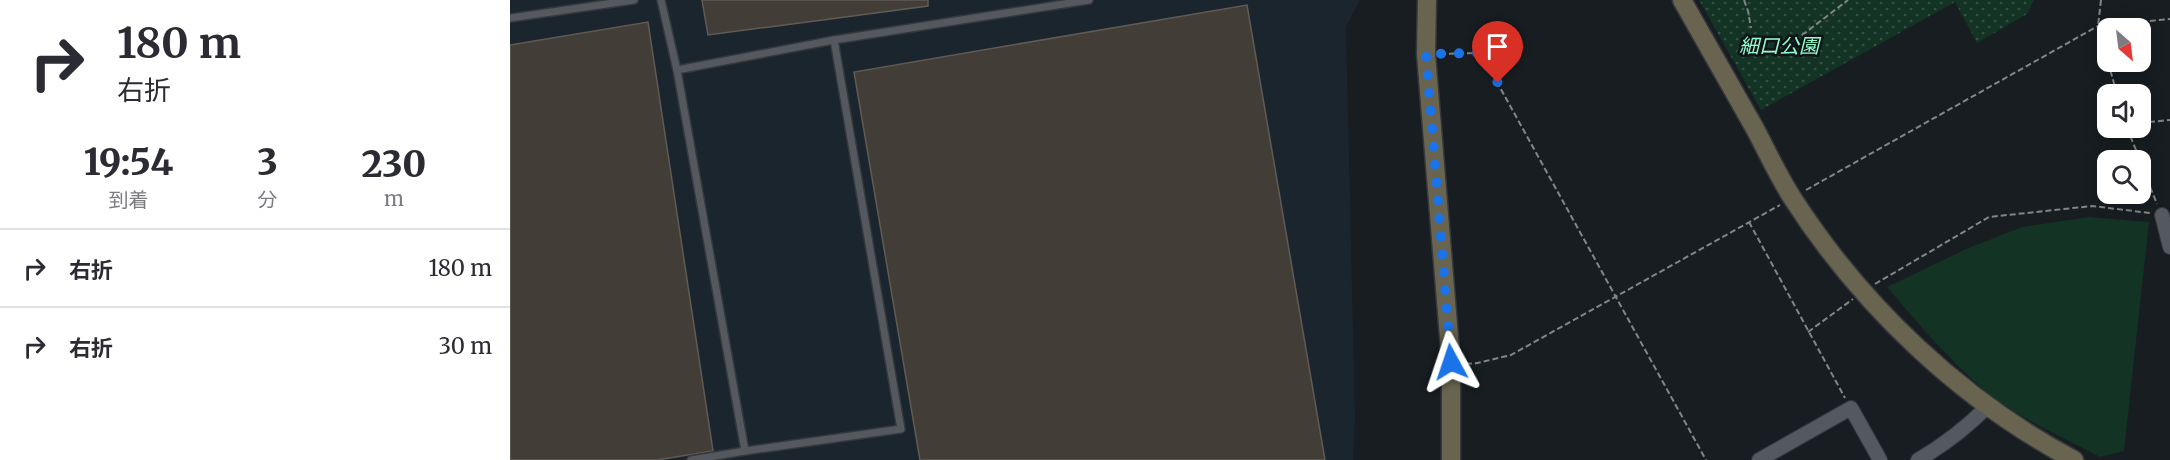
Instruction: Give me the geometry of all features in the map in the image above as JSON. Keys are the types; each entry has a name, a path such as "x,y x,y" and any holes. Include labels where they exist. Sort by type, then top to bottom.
{"street":[{"path":"1427,0 1426,54 1451,362 1452,460"},
{"path":"1682,0 1792,198 1863,291 1934,363 1988,406 2074,460"},
{"path":"2166,216 2170,247"},
{"path":"1918,460 1938,449 1968,426 1988,406"},
{"path":"1759,460 1851,408 1880,460"}],"lane":[{"path":"510,18 634,0"},
{"path":"661,0 677,70 745,451"},
{"path":"677,70 834,40 1089,0"},
{"path":"691,460 901,429 834,40"}],"path":[{"path":"1743,0 1748,10 1751,28"},
{"path":"1779,48 1801,36 1848,0"},
{"path":"2099,18 2101,0"},
{"path":"2151,21 2170,19"},
{"path":"1451,362 1473,364 1511,356 2097,27"},
{"path":"1426,54 1478,53 1487,64 1706,460"},
{"path":"2151,122 2170,120"},
{"path":"2151,184 2166,216"},
{"path":"1808,332 1863,291 1989,217 2092,206 2166,216"},
{"path":"1749,222 1851,408"}],"shaded area":[{"path":"510,0 1360,0 1346,27 1355,417 1353,460 510,460"}],"green space":[{"name":"細口公園","path":"1699,0 2034,0 2027,14 1977,43 1955,2 1761,110"},
{"path":"2089,217 2149,222 2124,451 2100,457 2039,426 1995,398 1944,352 1887,287 1966,249 2022,227"}],"building":[{"path":"702,0 928,0 928,6 708,35"},
{"path":"1247,5 1325,460 920,460 854,72"},
{"path":"648,22 713,451 657,460 510,460 510,45"}],"route":[{"path":"1451,362 1426,54 1478,53 1498,83"}]}
